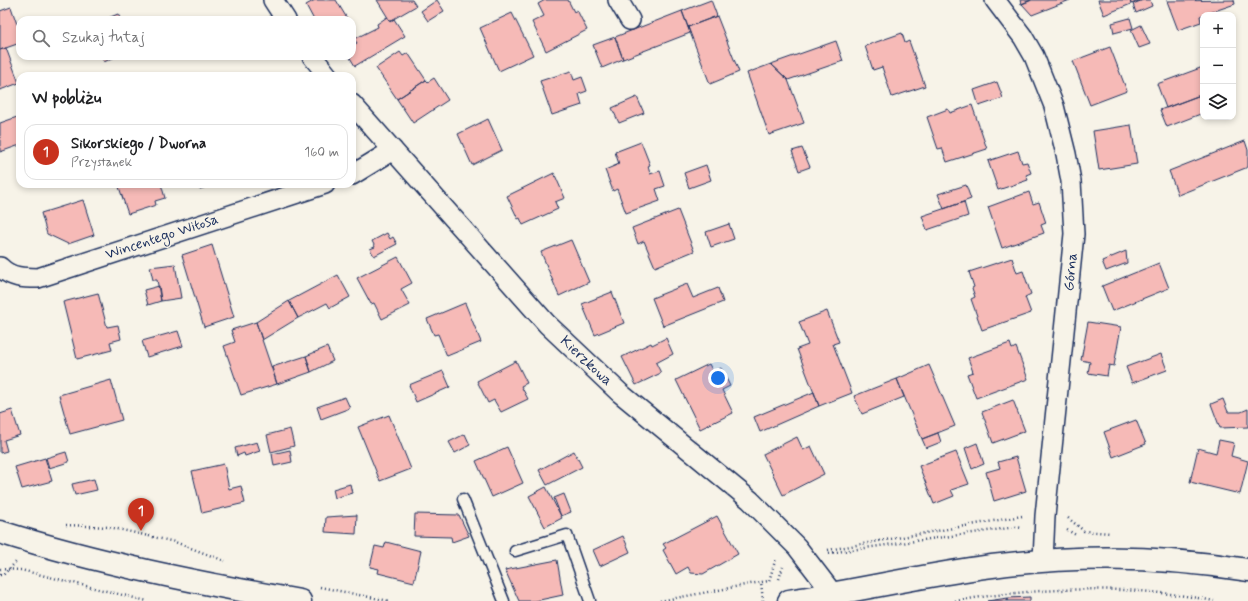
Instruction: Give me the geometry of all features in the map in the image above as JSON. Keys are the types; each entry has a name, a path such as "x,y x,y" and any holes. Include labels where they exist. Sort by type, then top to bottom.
{"street":[{"path":"273,0 283,16"},
{"path":"618,0 630,20"},
{"name":"Górna","path":"995,0 1023,37 1042,75 1062,130 1071,181 1074,234 1046,516 1043,561"},
{"path":"315,60 325,72"},
{"name":"Kierzkowa","path":"356,108 547,324 620,393 750,500 797,548 834,598"},
{"path":"356,173 393,150"},
{"name":"Wincentego Witosa","path":"0,267 15,276 38,278 313,188"},
{"path":"0,532 34,543 196,582 300,601"},
{"path":"789,601 834,598 945,573 1043,561 1124,558 1217,565 1248,570"}],"lane":[{"path":"464,499 504,601"},
{"path":"515,551 567,535 590,601"}],"path":[{"path":"822,546 827,550 1026,515 1065,516 1084,531 1114,533"},
{"path":"58,524 109,527 175,542 230,563"},
{"path":"0,569 21,570 147,601"},
{"path":"660,601 761,582"},
{"path":"319,587 389,601"},
{"path":"955,601 1010,593 1069,590 1120,590 1214,601"}],"building":[{"path":"315,0 336,0 346,16 312,16 306,5"},
{"path":"377,0 412,0 416,6 390,21"},
{"path":"437,0 444,11 428,21 421,11"},
{"path":"545,0 568,0 574,12 577,10 587,30 546,51 532,22 544,16 538,4"},
{"path":"711,0 717,16 688,27 682,11"},
{"path":"1020,0 1031,0 1021,4"},
{"path":"1032,0 1070,0 1032,15 1022,4"},
{"path":"1098,0 1130,0 1131,4 1104,15"},
{"path":"1130,0 1141,0 1131,4"},
{"path":"1143,0 1150,0 1152,6 1136,13 1133,4"},
{"path":"1234,0 1235,4 1212,12 1200,12 1200,22 1178,30 1167,1"},
{"path":"11,7 16,21 16,44 0,50 0,11"},
{"path":"682,11 690,33 623,59 615,37"},
{"path":"512,13 533,55 499,71 480,28"},
{"path":"717,16 739,72 710,84 688,27"},
{"path":"387,17 390,22 394,19 405,36 355,66 351,60 356,60 356,38 378,27 377,24"},
{"path":"1130,18 1133,28 1114,33 1112,23"},
{"path":"1141,25 1150,44 1139,48 1131,30"},
{"path":"902,33 905,43 909,41 925,86 892,97 882,67 873,70 865,46"},
{"path":"615,37 623,59 602,68 593,45"},
{"path":"836,41 843,61 788,80 771,64"},
{"path":"1110,47 1127,91 1090,105 1073,61"},
{"path":"6,48 16,75 16,84 0,90 0,50"},
{"path":"400,52 403,56 408,53 426,80 397,99 376,68"},
{"path":"771,64 788,80 804,123 769,135 747,73"},
{"path":"1200,68 1200,95 1166,108 1157,84"},
{"path":"571,71 574,80 582,77 587,91 579,94 582,105 552,115 540,81"},
{"path":"434,78 448,100 413,123 397,99 426,80 428,82"},
{"path":"997,82 1003,98 979,106 974,90"},
{"path":"1200,95 1200,114 1167,127 1160,110"},
{"path":"637,97 644,113 619,123 612,108"},
{"path":"972,105 987,149 947,162 942,148 938,149 927,117 948,109 950,113"},
{"path":"16,117 16,146 0,152 0,123"},
{"path":"488,119 502,150 472,165 458,134"},
{"path":"1131,125 1137,164 1099,170 1093,131"},
{"path":"1245,141 1248,150 1248,167 1178,195 1169,171"},
{"path":"641,142 650,165 648,166 650,174 660,171 665,186 656,189 660,201 626,213 617,189 613,191 605,170 619,164 615,152"},
{"path":"802,148 810,167 799,171 792,151"},
{"path":"1018,151 1022,163 1027,162 1031,173 1026,175 1028,180 998,190 988,161"},
{"path":"706,165 711,180 689,188 684,173"},
{"path":"554,173 565,198 555,202 558,209 523,225 520,218 518,219 507,196"},
{"path":"966,185 971,199 944,209 938,194"},
{"path":"119,188 162,188 165,198 155,201 156,205 128,214"},
{"path":"1029,192 1033,204 1039,202 1046,223 1041,225 1044,233 1002,248 988,207"},
{"path":"83,200 94,235 68,244 47,234 41,213"},
{"path":"964,202 968,216 927,230 922,216"},
{"path":"678,210 694,251 655,267 644,241 638,244 632,228"},
{"path":"729,224 734,239 711,247 706,232"},
{"path":"387,233 390,239 393,237 397,244 374,256 370,249 375,247 372,241"},
{"path":"571,240 589,282 559,296 541,252"},
{"path":"212,245 234,317 204,327 182,255"},
{"path":"1126,251 1127,263 1106,271 1102,261"},
{"path":"398,257 412,283 401,289 410,305 382,319 374,303 371,304 357,278"},
{"path":"1012,258 1017,273 1023,271 1031,294 1025,297 1031,313 982,330 971,299 975,297 972,288 974,287 969,272"},
{"path":"1159,263 1169,288 1112,311 1102,286"},
{"path":"175,264 181,298 161,301 157,280 153,280 150,267"},
{"path":"338,275 350,297 330,308 327,303 298,318 289,301"},
{"path":"687,284 693,298 718,288 723,302 663,326 652,298"},
{"path":"159,286 161,301 148,305 144,290"},
{"path":"612,292 624,323 595,335 582,304"},
{"path":"98,293 107,327 118,325 121,339 110,342 112,350 77,359 63,302"},
{"path":"289,301 298,318 262,340 256,322"},
{"path":"465,303 481,342 447,356 438,334 434,335 427,319"},
{"path":"827,311 839,342 833,344 852,393 819,406 797,349 808,345 799,322"},
{"path":"256,322 277,384 241,395 224,346 235,342 231,330"},
{"path":"1088,322 1121,327 1114,366 1109,365 1107,376 1088,373 1090,362 1081,360"},
{"path":"178,331 183,346 147,357 142,341"},
{"path":"666,338 673,354 656,363 661,373 636,385 622,357 651,343 652,345"},
{"path":"1010,343 1012,349 1016,347 1028,379 976,398 967,374 973,372 968,358"},
{"path":"327,347 333,361 311,372 306,356"},
{"path":"1161,354 1167,370 1132,383 1126,367"},
{"path":"306,356 311,372 277,384 272,367"},
{"path":"516,361 527,383 521,386 528,399 501,412 494,400 488,403 477,381"},
{"path":"709,364 713,372 721,368 730,386 722,390 733,413 700,429 676,380"},
{"path":"929,365 955,426 922,439 897,379"},
{"path":"443,371 450,387 416,402 409,385"},
{"path":"897,379 904,397 862,414 854,396"},
{"path":"111,380 122,420 70,434 59,395"},
{"path":"814,392 819,406 760,432 754,417"},
{"path":"345,397 350,408 321,419 317,407"},
{"path":"1223,399 1228,412 1241,412 1248,409 1248,427 1220,428 1211,404"},
{"path":"1013,400 1025,431 993,443 982,412"},
{"path":"12,410 20,435 4,440 7,451 0,453 0,414"},
{"path":"389,415 411,469 380,481 358,427"},
{"path":"1136,420 1146,444 1113,457 1104,432"},
{"path":"290,429 294,446 271,452 267,435"},
{"path":"938,433 941,442 926,448 922,439"},
{"path":"465,434 470,445 455,453 449,442"},
{"path":"797,437 803,450 811,446 824,474 783,495 763,454"},
{"path":"1219,440 1234,443 1231,456 1248,461 1240,494 1190,482 1198,448 1216,453"},
{"path":"257,442 260,451 245,456 244,453 237,456 235,448"},
{"path":"977,443 984,464 972,469 965,448"},
{"path":"507,447 523,483 492,497 476,461"},
{"path":"290,450 292,462 274,466 272,454"},
{"path":"574,451 582,467 547,485 539,470"},
{"path":"66,452 69,462 49,468 46,458"},
{"path":"956,452 969,484 951,490 954,496 934,504 919,466"},
{"path":"1016,457 1026,491 994,501 986,472 1000,468 998,462"},
{"path":"45,458 52,481 22,489 15,467"},
{"path":"224,464 229,489 241,486 245,503 202,513 192,471"},
{"path":"94,479 97,490 75,495 72,484"},
{"path":"350,484 352,493 335,498 333,489"},
{"path":"546,487 562,518 545,527 529,496"},
{"path":"564,494 571,512 561,516 554,498"},
{"path":"415,514 459,515 469,536 452,542 451,537 414,536"},
{"path":"357,515 356,534 325,532 326,517"},
{"path":"717,516 738,554 703,574 691,573 688,567 676,574 663,550 666,548 663,544"},
{"path":"623,536 630,552 600,566 593,550"},
{"path":"386,542 421,551 414,582 378,573 379,569 370,567 375,546 384,548"},
{"path":"557,560 563,595 535,601 519,601 505,570"},
{"path":"1030,597 1030,601 1008,601 1008,598"},
{"path":"1008,598 1008,601 987,601"}],"place":[{"name":"Sikorskiego / Dworna","path":"141,531"}]}
